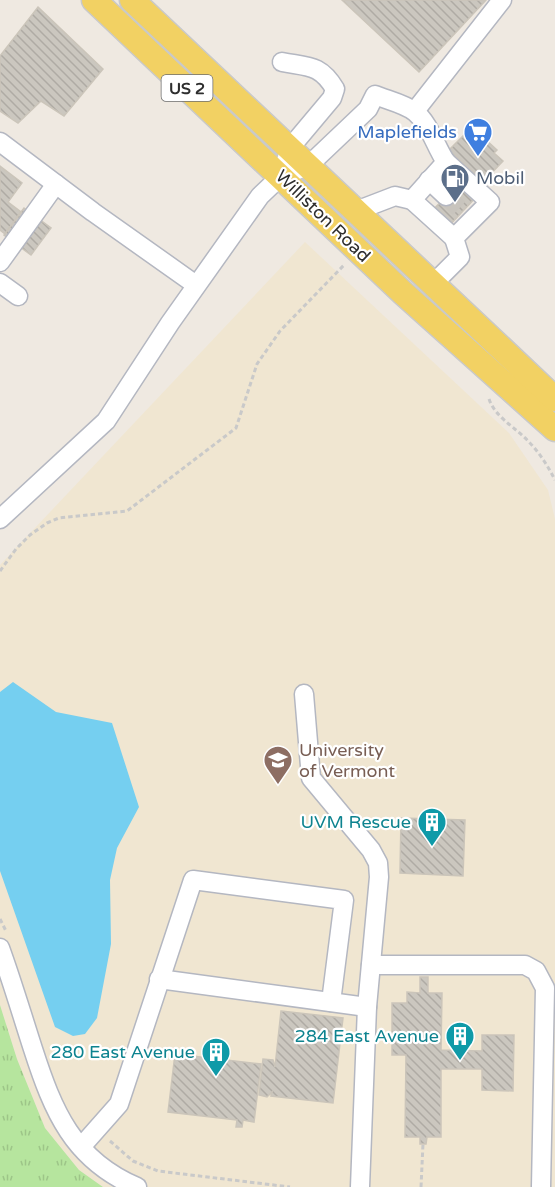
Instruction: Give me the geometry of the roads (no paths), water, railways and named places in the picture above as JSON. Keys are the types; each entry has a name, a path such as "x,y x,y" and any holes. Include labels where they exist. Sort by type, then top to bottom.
{"main road":[{"name":"Williston Road","path":"94,0 358,250 551,415"},
{"name":"Williston Road","path":"132,0 433,284 551,415"},
{"path":"551,415 555,439"}],"street":[{"path":"415,111 502,0"},
{"path":"281,176 290,148 332,98 335,89 319,69 282,62"},
{"path":"0,519 106,421 196,285 260,196 281,176 308,166 368,109 375,95 415,111 427,126 438,151 446,162 490,202 467,216 454,238"},
{"path":"0,142 196,285"},
{"path":"412,200 446,162"},
{"path":"429,180 446,196"},
{"path":"0,262 56,184"},
{"path":"356,211 395,196 412,200 454,238 460,257 433,284"},
{"path":"0,283 18,296"},
{"path":"304,694 311,778 371,850 378,863 379,876 367,1007 360,1187"},
{"path":"81,1148 119,1104 193,880 344,900 331,1002"},
{"path":"0,948 46,1089 64,1127 81,1148 110,1173 137,1187"},
{"path":"371,965 525,965 536,970 545,988 541,1187"},
{"path":"159,979 367,1007"}],"water":[{"path":"13,682 56,712 112,723 139,807 117,848 110,880 111,944 97,1018 85,1034 73,1036 55,1027 0,871 0,692"}],"tunnel":[{"path":"446,196 463,212"}],"place":[{"name":"Maplefields","path":"478,158"},
{"name":"Mobil","path":"455,204"},
{"name":"University of Vermont","path":"278,786"},
{"name":"UVM Rescue","path":"432,848"},
{"name":"284 East Avenue","path":"460,1062"},
{"name":"280 East Avenue","path":"216,1078"}]}
